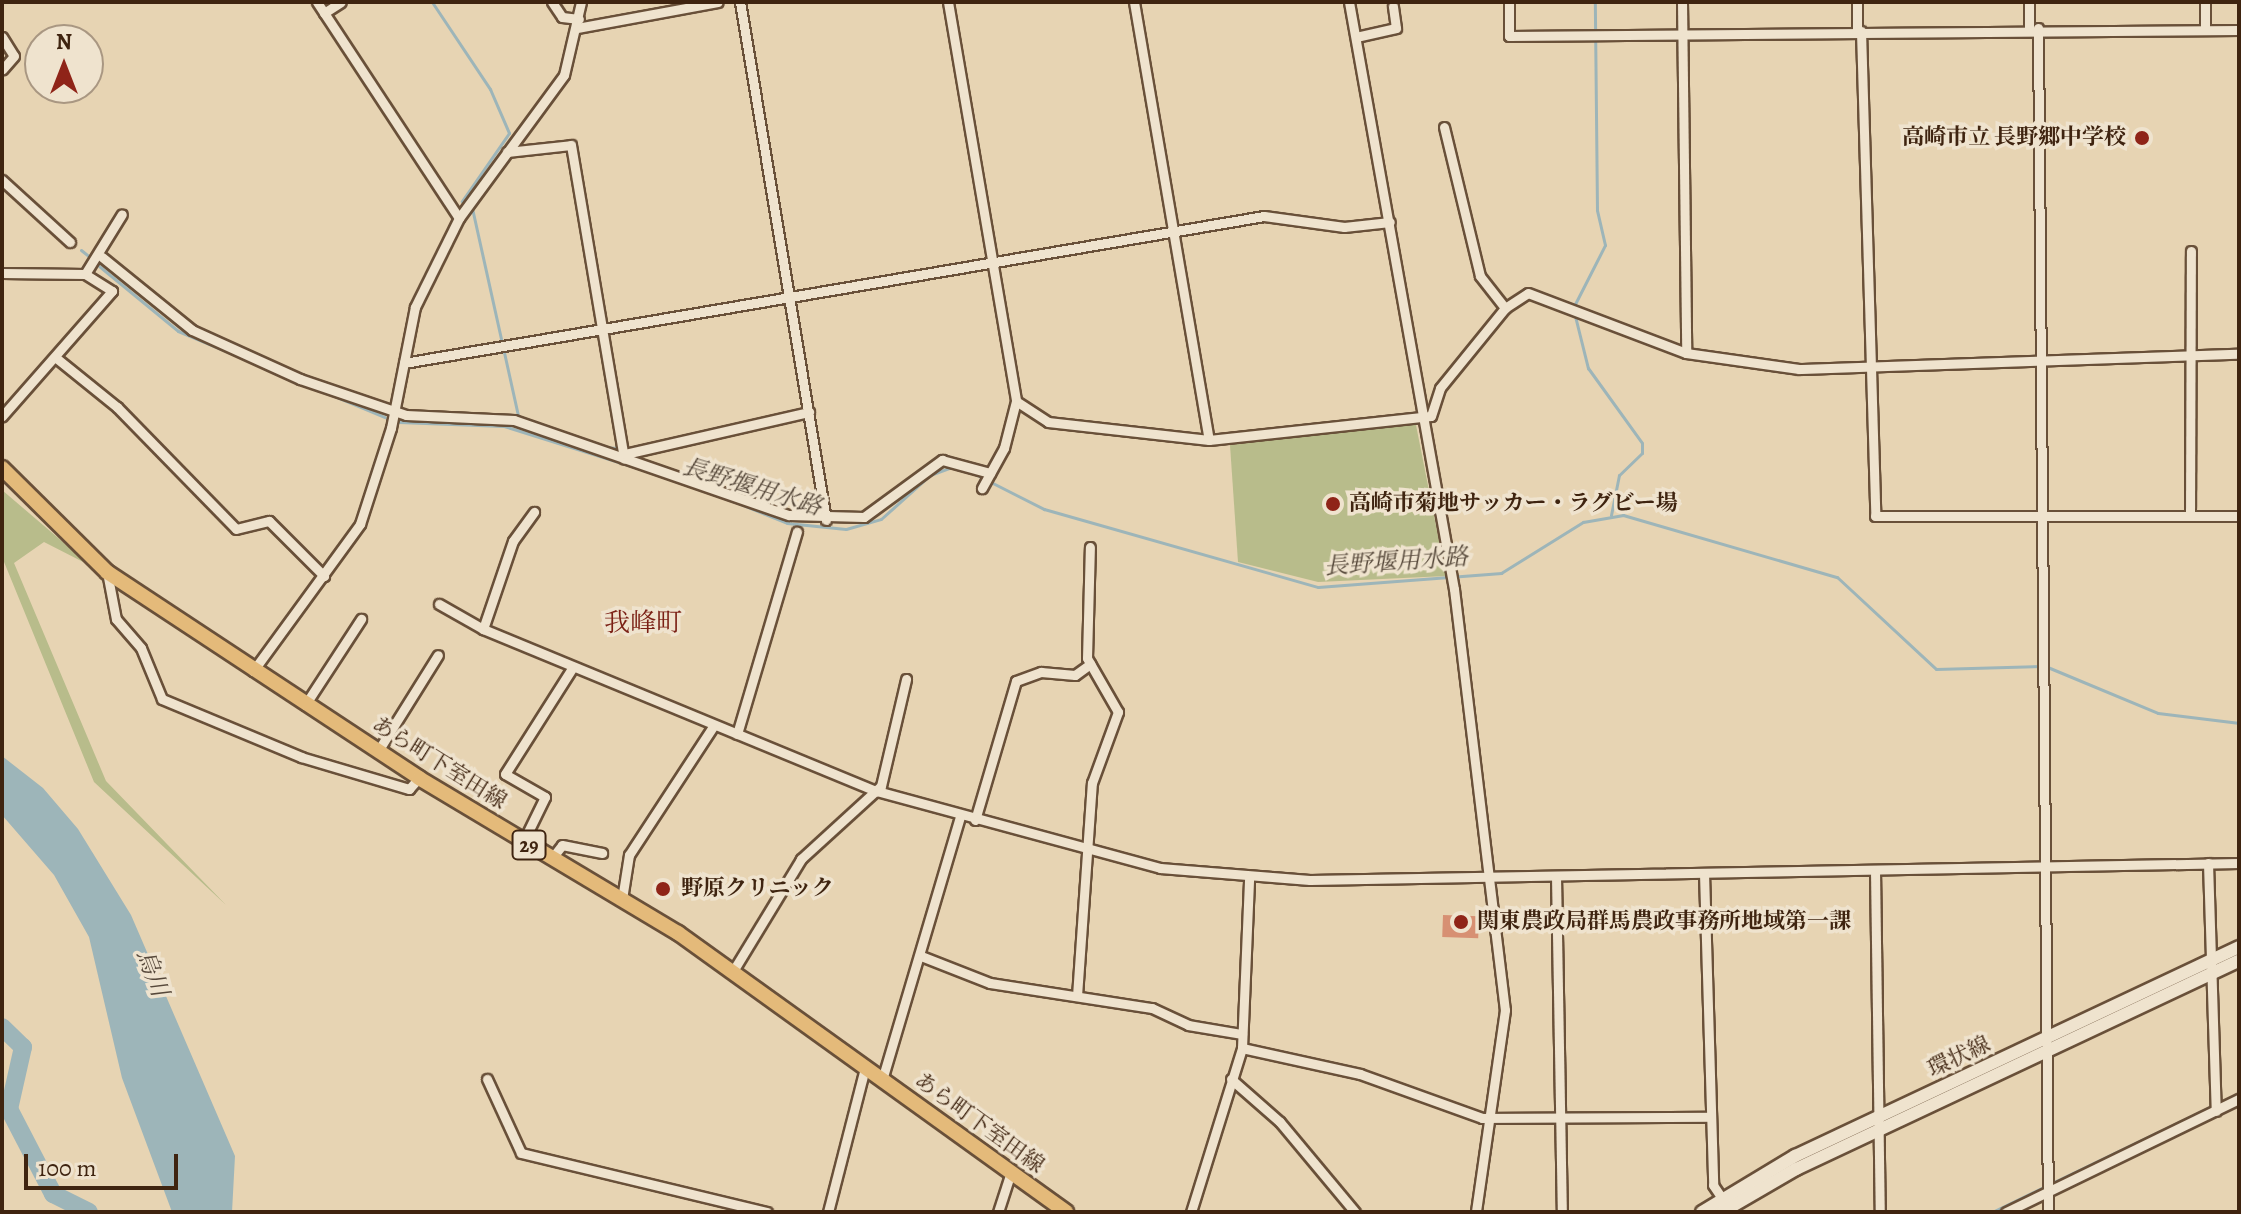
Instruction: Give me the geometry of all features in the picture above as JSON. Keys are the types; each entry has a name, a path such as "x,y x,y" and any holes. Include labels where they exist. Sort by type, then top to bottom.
{"main road":[{"name":"あら町下室田線","path":"2,468 107,572 419,778 622,899 733,971 1066,1212"}],"street":[{"path":"317,2 459,218"},
{"path":"324,13 341,2"},
{"path":"552,2 562,17 578,23 718,2"},
{"path":"253,671 324,576 371,500 394,412 415,307 459,218 564,75 581,2"},
{"path":"740,2 826,520"},
{"path":"102,257 204,337 394,412 514,420 779,512 826,520 873,513 942,460 986,480 1016,401 948,2"},
{"path":"1134,2 1209,440"},
{"path":"1349,2 1452,579 1490,877 1505,1023 1476,1212"},
{"path":"1509,2 1509,36 2034,27 2239,30"},
{"path":"1682,2 1686,353"},
{"path":"1857,2 1865,366 1875,516 2239,516"},
{"path":"2029,2 2034,27 2040,867 2048,1212"},
{"path":"2205,2 2205,30"},
{"path":"1356,37 1396,28 1393,6"},
{"path":"2,37 14,56 2,70"},
{"path":"1444,127 1480,276 1505,308"},
{"path":"507,152 571,145 624,456"},
{"path":"2,180 70,242"},
{"path":"85,274 102,257 122,214"},
{"path":"404,363 792,301 1264,216 1344,227 1390,222"},
{"path":"2190,516 2191,251"},
{"path":"2,273 85,274 112,291 2,416"},
{"path":"1016,401 1048,422 1209,440 1431,416 1440,388 1505,308 1536,294 1686,353 1799,369 2239,354"},
{"path":"55,357 117,407 236,529 269,521 324,576"},
{"path":"624,456 809,412"},
{"path":"483,629 513,541 534,512"},
{"path":"737,734 797,532"},
{"path":"1077,996 1092,783 1118,712 1090,664 1090,547"},
{"path":"107,572 116,619 141,648 162,699 301,757 409,789 419,778"},
{"path":"439,604 483,629 877,791 1087,852 1249,878 1490,877 2239,863"},
{"path":"305,705 361,619"},
{"path":"378,751 438,655"},
{"path":"975,820 1016,681 1041,672 1075,675 1090,664"},
{"path":"523,842 545,797 505,774 573,667"},
{"path":"733,971 801,859 877,791 906,679"},
{"path":"622,899 629,855 714,725"},
{"path":"882,1080 960,816"},
{"path":"552,858 562,845 602,853"},
{"path":"2208,863 2216,1111"},
{"path":"1875,870 1880,1212"},
{"path":"1704,873 1713,1185 1721,1197"},
{"path":"1556,876 1562,1212"},
{"path":"1191,1212 1242,1048 1249,878"},
{"name":"環状線","path":"1722,1212 2239,947"},
{"path":"921,956 990,983 1077,996 1242,1034"},
{"name":"環状線","path":"1702,1212 1721,1197 1879,1117 2239,961"},
{"path":"1242,1048 1360,1074 1489,1118 1711,1117"},
{"path":"828,1212 865,1068"},
{"path":"487,1079 521,1153 767,1212"},
{"path":"1231,1079 1280,1122 1355,1212"},
{"path":"2006,1212 2239,1099"},
{"path":"998,1212 1010,1174"}],"green space":[{"name":"高崎市菊地サッカー・ラグビー場","path":"1415,420 1446,576 1318,582 1238,562 1230,445"},
{"path":"2,490 91,566 44,542 14,563 106,781 226,905 94,782 2,557"}],"water":[{"name":"烏川","path":"2,756 43,788 78,829 131,915 235,1156 232,1212 172,1212 122,1078 89,937 54,875 2,815"}],"building":[{"name":"関東農政局群馬農政事務所地域第一課","path":"1443,915 1479,916 1478,938 1442,937"}],"waterway":[{"path":"432,2 490,89 509,133 462,201"},
{"path":"1575,304 1605,245 1597,210 1595,2"},
{"path":"472,208 518,416"},
{"name":"長野堰用水路","path":"81,250 91,258"},
{"name":"長野堰用水路","path":"99,266 178,331 385,417"},
{"path":"1574,312 1588,368 1642,443 1642,453 1619,475 1611,515"},
{"name":"長野堰用水路","path":"399,422 504,426 666,477"},
{"path":"603,447 617,448"},
{"name":"長野堰用水路","path":"711,492 787,523 846,529 881,519 930,475 952,467"},
{"name":"長野堰用水路","path":"971,472 1044,509 1318,587 1501,573 1583,522 1623,515 1837,577 1936,669 2045,666 2158,713 2239,723"},
{"path":"2,1027 23,1047 9,1109 53,1194 89,1212"},
{"path":"2219,1103 2239,1094"},
{"path":"1992,1212 2212,1106"}],"place":[{"name":"高崎市立 長野郷中学校","path":"2142,138"},
{"name":"高崎市菊地サッカー・ラグビー場","path":"1333,504"},
{"name":"野原クリニック","path":"663,889"},
{"name":"関東農政局群馬農政事務所地域第一課","path":"1461,922"}],"district":[{"name":"我峰町","path":"643,623"}]}
